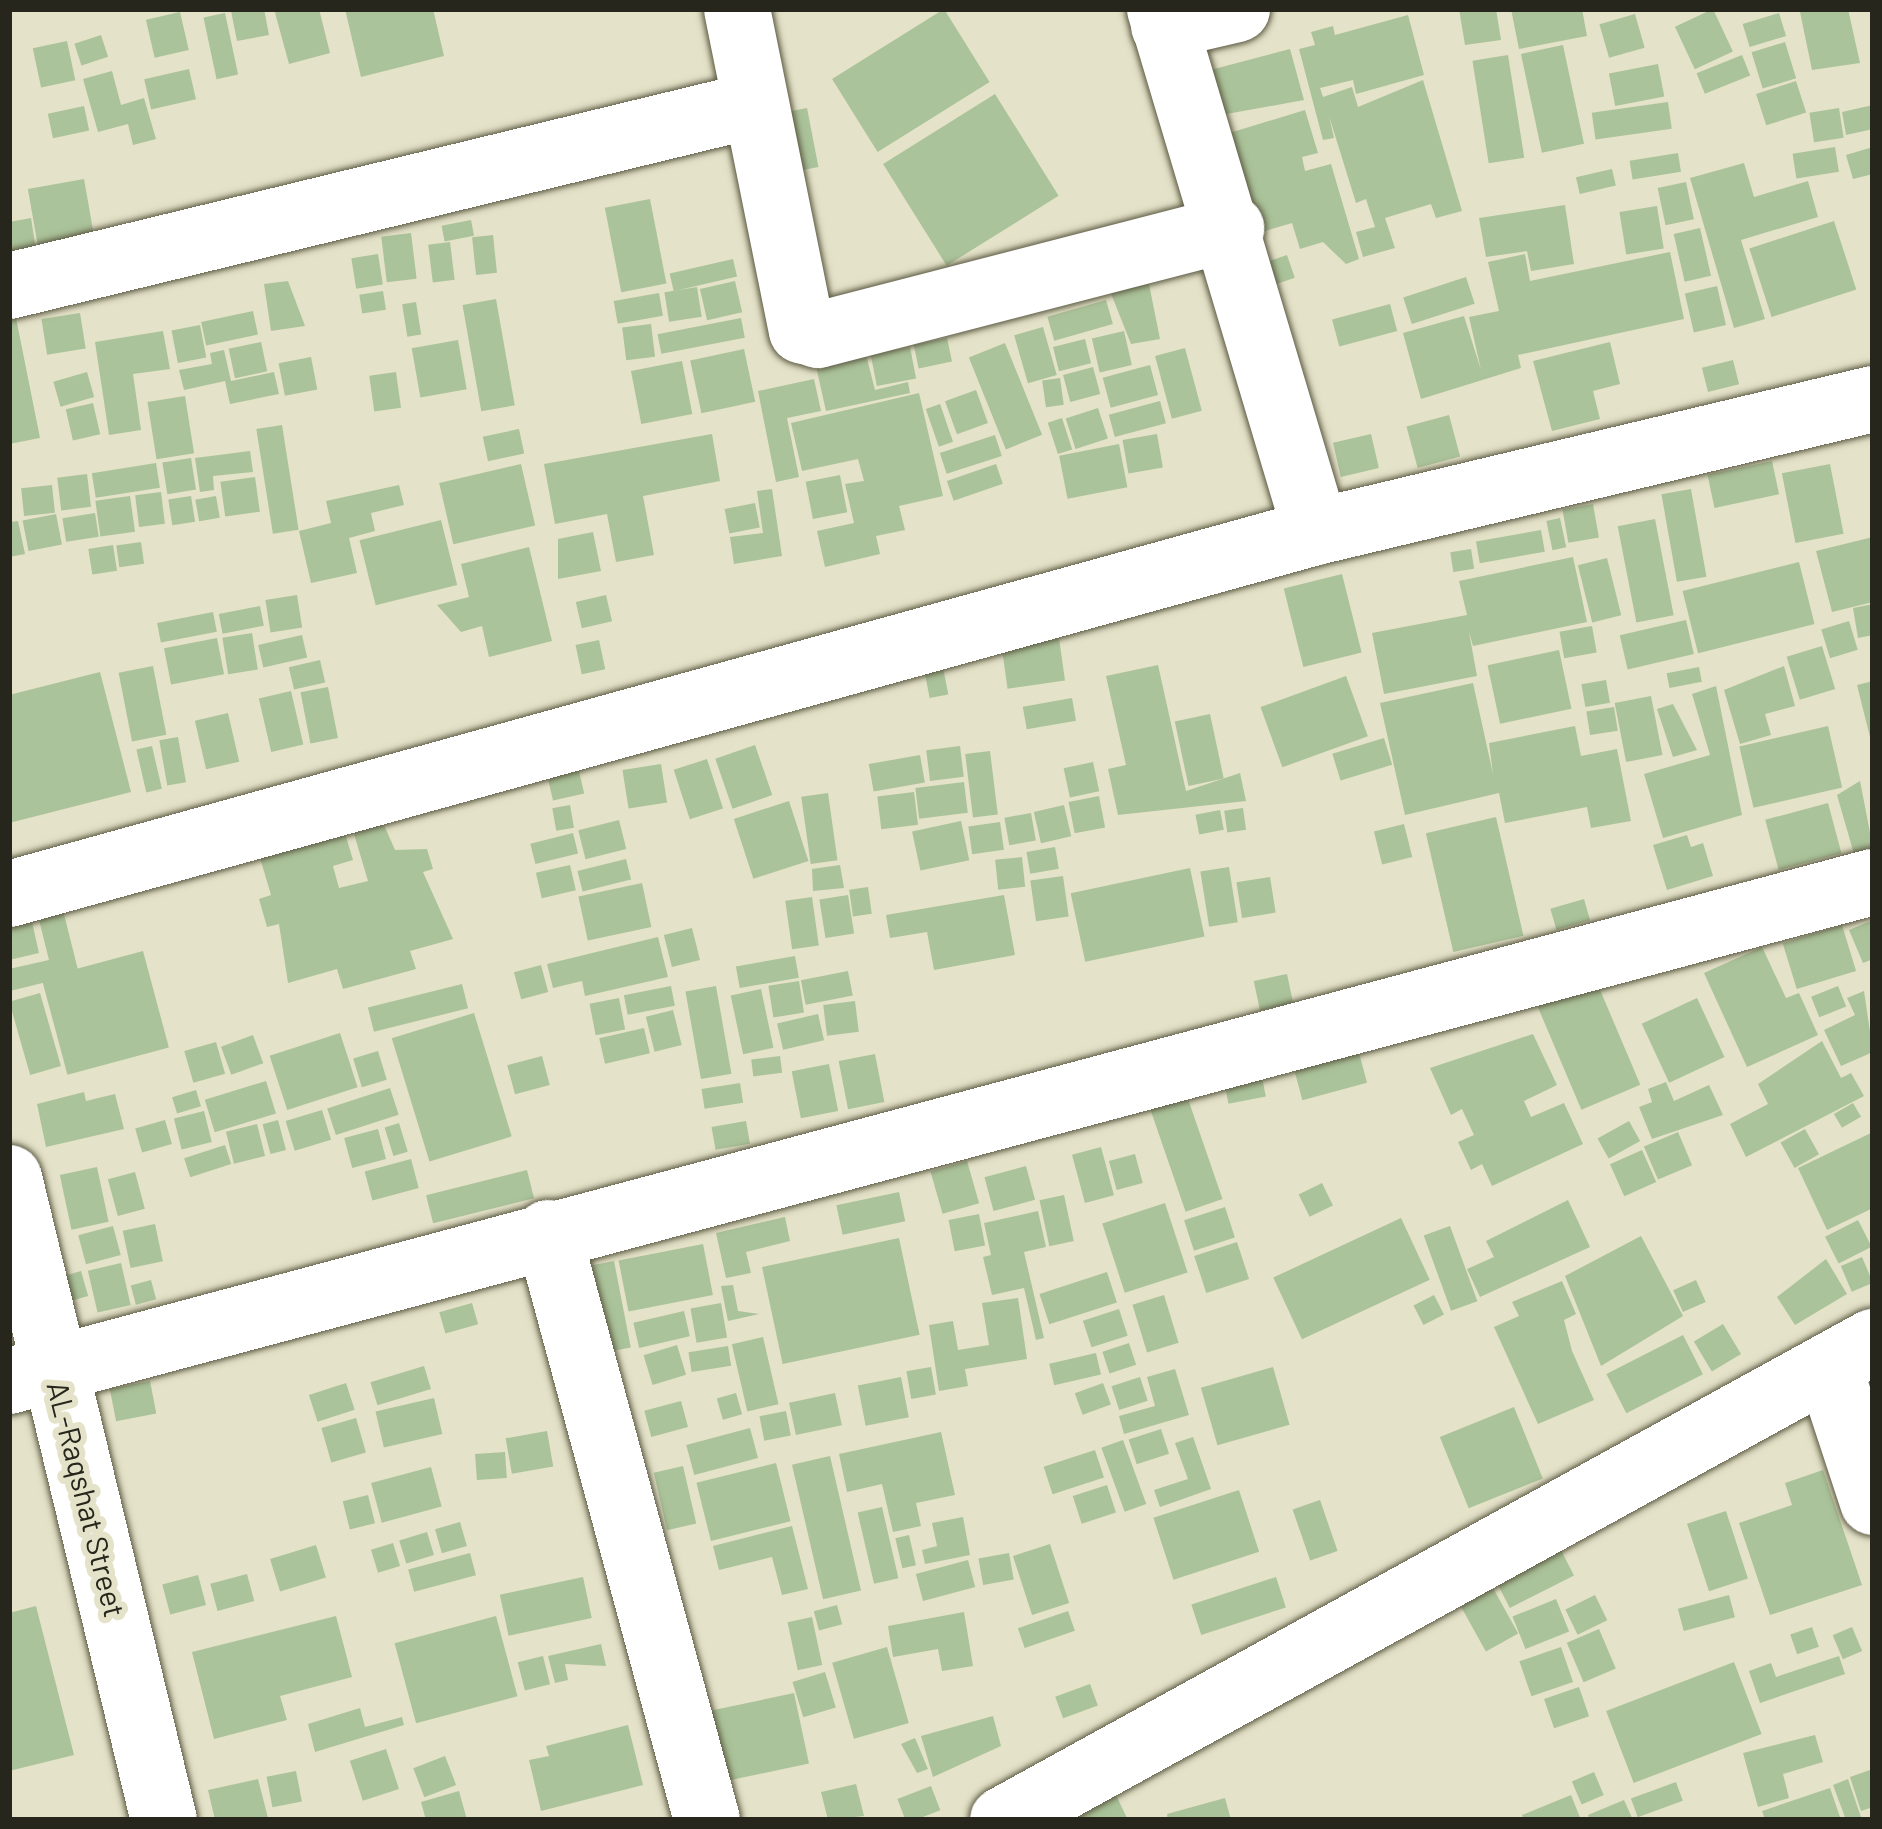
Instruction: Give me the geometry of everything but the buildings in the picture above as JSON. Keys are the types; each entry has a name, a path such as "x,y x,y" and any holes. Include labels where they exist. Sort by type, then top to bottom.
{"street":[{"path":"737,9 802,330 818,335 1231,228"},
{"path":"1237,9 1162,17 1231,228 1316,532"},
{"path":"9,286 754,105"},
{"path":"9,894 1316,532 1873,399"},
{"path":"32,1375 548,1233 1873,882"},
{"name":"AL-Raqshat Street","path":"9,1178 32,1375 164,1820"},
{"path":"548,1233 707,1820"},
{"path":"1003,1820 1851,1355 1873,1502"}]}
